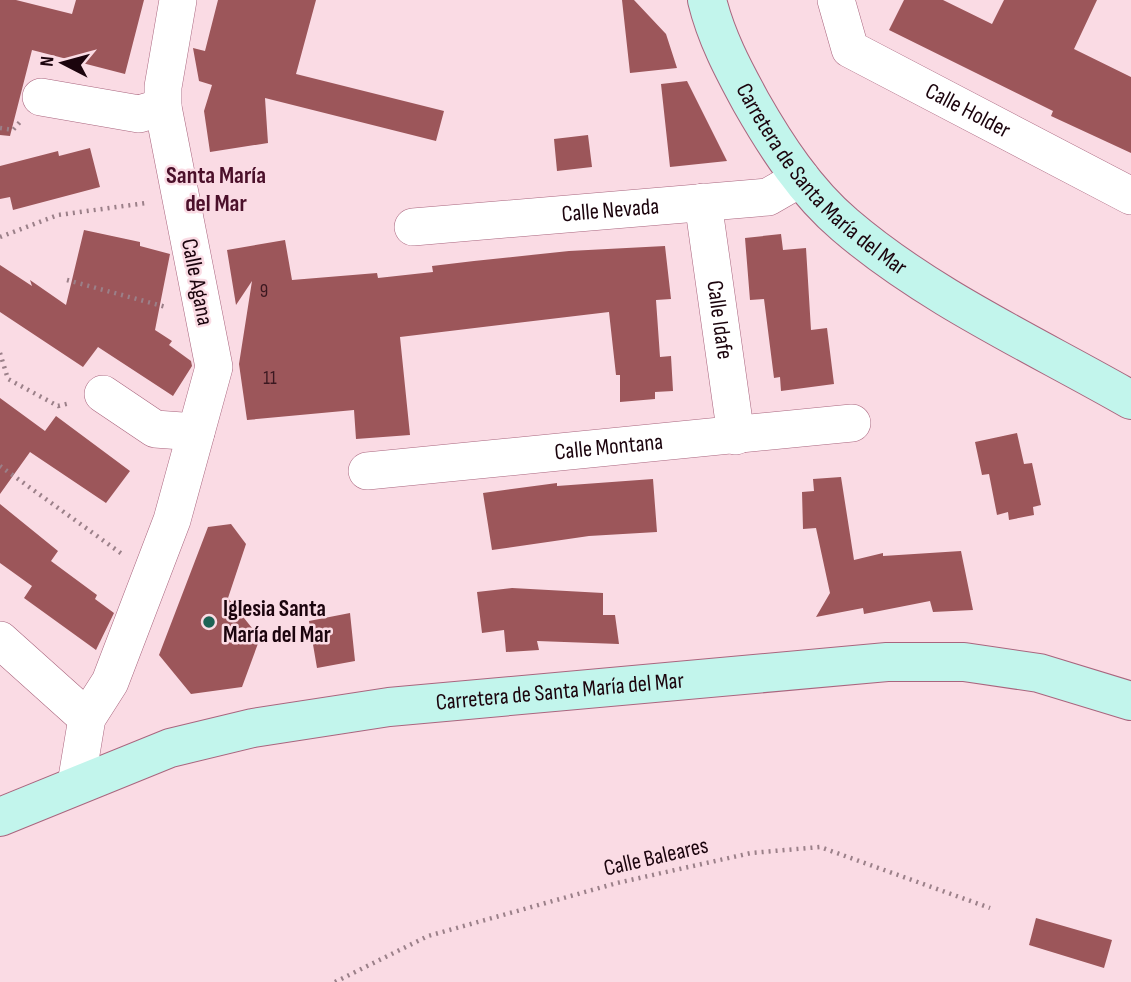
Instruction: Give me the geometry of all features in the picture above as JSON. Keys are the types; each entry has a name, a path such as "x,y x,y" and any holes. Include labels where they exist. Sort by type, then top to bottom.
{"main road":[{"name":"Carretera de Santa María del Mar","path":"710,1 727,60 763,122 801,178 843,224 909,274 1131,400"},
{"name":"Carretera de Santa María del Mar","path":"0,817 170,748 253,727 389,707 887,662 964,662 1039,673 1131,701"}],"street":[{"name":"Calle Agana","path":"87,718 110,682 172,520 214,367 163,107 163,87 178,0"},
{"name":"Calle Holder","path":"836,0 850,49 1131,196"},
{"path":"41,97 139,114 163,107"},
{"name":"Calle Nevada","path":"413,227 768,197 801,178"},
{"name":"Calle Idafe","path":"703,202 736,436"},
{"path":"103,394 155,429 196,432"},
{"name":"Calle Montana","path":"367,471 736,436 852,422"},
{"path":"2,645 87,718 76,784"}],"path":[{"path":"0,237 58,215 181,198"},
{"path":"67,280 204,317"},
{"path":"0,353 8,379 58,406 103,394"},
{"path":"0,466 151,575"},
{"name":"Calle Baleares","path":"335,982 428,936 617,883 751,853 820,847 990,908"}],"building":[{"path":"0,0 16,0 72,14 76,0 144,0 125,74 32,50 10,136 0,135"},
{"path":"218,0 316,0 296,74 444,111 436,141 265,98 268,143 210,152 204,111 212,85 199,81 193,48 205,51"},
{"path":"622,0 634,0 666,34 677,68 630,73"},
{"path":"904,0 943,0 992,24 1004,0 1097,0 1074,49 1131,77 1131,153 1051,116 1053,111 889,30"},
{"path":"687,81 727,161 670,167 661,84"},
{"path":"588,135 592,167 557,171 554,139"},
{"path":"90,148 100,187 13,210 10,197 0,199 0,166 58,151 59,156"},
{"path":"84,230 140,242 140,246 170,254 155,330 172,341 169,345 191,361 192,366 173,396 98,347 83,367 0,312 0,265 32,286 30,280 66,305"},
{"path":"781,234 783,250 806,248 811,330 827,328 834,384 781,391 780,377 774,378 764,299 750,300 745,238"},
{"path":"285,240 292,280 377,273 378,278 433,272 432,266 474,261 569,251 665,246 671,299 656,300 660,357 671,356 673,391 655,392 655,399 620,402 620,375 616,375 609,312 400,337 410,435 356,439 354,410 247,420 239,364 252,281 236,305 227,250"},
{"path":"0,398 45,431 56,416 130,471 106,503 30,452 0,494"},
{"path":"1017,433 1024,464 1032,463 1041,505 1033,507 1034,515 1009,520 1008,512 997,515 989,474 982,475 975,442"},
{"path":"841,477 854,560 883,553 883,556 961,551 973,610 933,612 930,601 864,614 863,608 816,617 830,593 816,528 803,529 802,492 814,491 813,479"},
{"path":"653,479 657,532 589,536 492,550 483,493 557,483 557,486"},
{"path":"0,504 58,551 51,561 97,595 95,599 114,613 96,650 24,598 32,586 0,563"},
{"name":"Iglesia Santa María del Mar","path":"231,524 246,544 228,598 260,638 242,687 191,694 159,655 208,527"},
{"path":"512,588 603,593 603,615 615,615 619,644 537,641 539,650 506,652 504,630 482,633 477,592"},
{"path":"350,613 355,661 317,668 309,621"},
{"path":"1036,918 1112,940 1104,968 1029,945"}],"place":[{"name":"Iglesia Santa María del Mar","path":"209,622"}],"district":[{"name":"Santa María del Mar","path":"216,189"}]}
